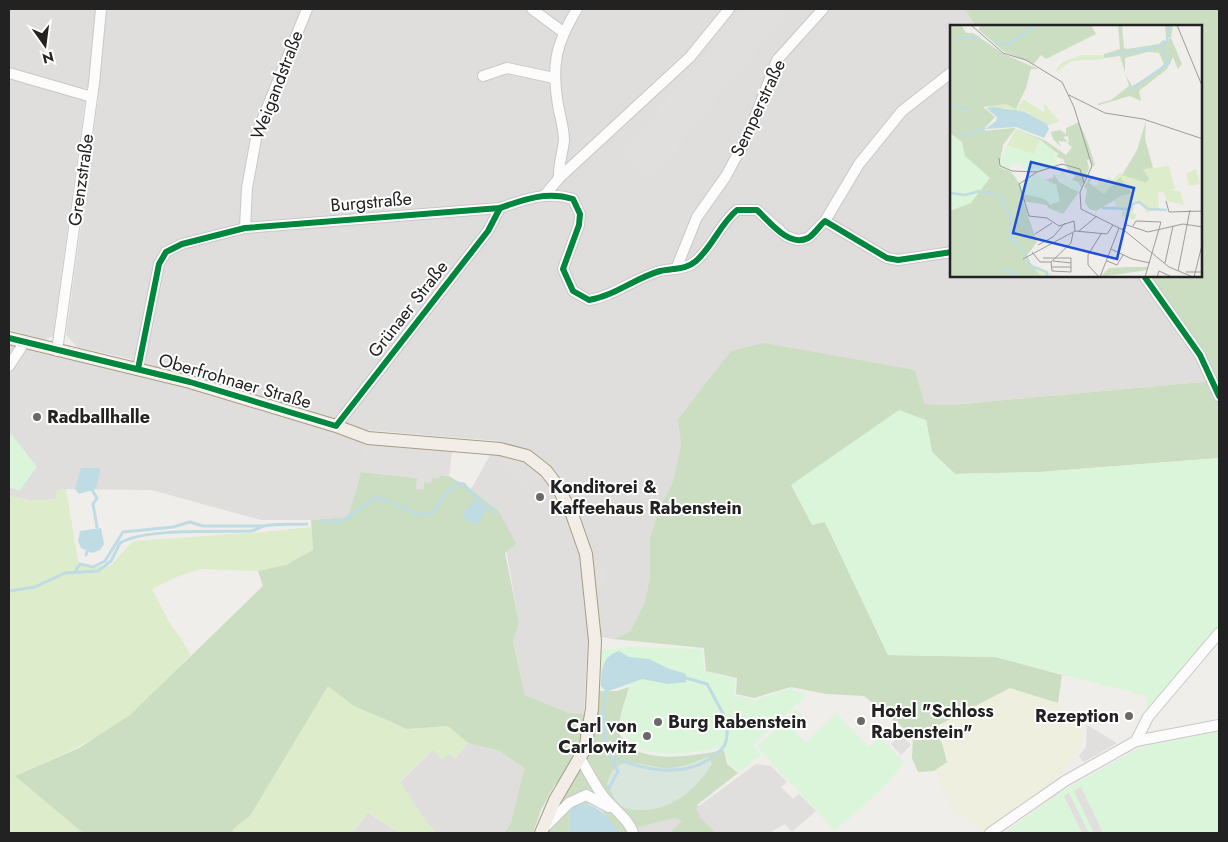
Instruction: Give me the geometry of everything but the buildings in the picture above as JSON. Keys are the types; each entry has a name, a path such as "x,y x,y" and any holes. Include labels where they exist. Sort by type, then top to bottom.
{"main road":[{"name":"Oberfrohnaer Straße","path":"9,338 224,392 336,426 368,438 500,449 520,453 535,460 556,484 572,514 586,554 595,641 591,716 586,747 555,800 542,832"}],"street":[{"name":"Grenzstraße","path":"57,351 92,97 101,9"},
{"name":"Weigandstraße","path":"246,228 247,188 256,133 307,9"},
{"path":"532,9 563,32"},
{"path":"559,178 558,166 564,139 554,78 558,45 563,32 577,9"},
{"path":"545,195 559,178 690,57 730,9"},
{"name":"Semperstraße","path":"676,269 697,217 726,176 749,133 777,60 823,9"},
{"path":"483,76 507,68 554,78"},
{"path":"9,73 92,97"},
{"path":"676,269 688,266 697,260 713,242 728,217 737,210 757,210 786,236 796,240 808,238 825,220 859,164 902,111 950,74"},
{"name":"Burgstraße","path":"246,228 500,208 534,196 560,195 573,199 580,214 579,225 563,269 568,285 573,291 589,300 607,295 660,271 676,269"},
{"name":"Grünaer Straße","path":"336,426 488,231 500,208"},
{"path":"825,220 887,258 898,260 950,252"},
{"path":"138,369 155,280 159,264 166,252 182,244 246,228"},
{"path":"1145,278 1200,355 1219,396"},
{"path":"9,366 24,343"},
{"path":"1136,741 1148,717 1219,633"},
{"path":"990,833 1065,781 1136,741 1219,725"},
{"path":"580,758 612,809"},
{"path":"542,832 575,798 586,795 612,809 632,827 633,833"}],"shaded area":[{"path":"9,9 96,9 89,86 83,89 9,68"},
{"path":"106,9 965,9 974,25 950,25 950,278 1145,278 1213,381 951,405 925,404 915,370 678,418 681,445 673,481 659,510 650,538 650,576 645,602 630,632 613,639 602,637 588,639 584,714 569,713 525,695 513,640 519,622 499,511 471,489 498,441 367,430 361,472 348,517 311,520 261,520 151,490 66,489 56,491 57,499 35,501 9,496 9,338 135,368 131,359 77,347 66,335 98,100"},
{"path":"745,9 791,9 651,179 620,154"},
{"path":"9,77 85,100 53,336 44,340 9,330"},
{"path":"365,441 452,452 449,476 440,475 439,479 432,478 431,483 424,482 423,490 416,489 417,478 361,472"},
{"path":"511,451 546,471 526,487 498,461"},
{"path":"605,566 605,583 596,583 596,567"},
{"path":"1087,725 1117,743 1084,762 1079,756 1086,747"},
{"path":"901,735 911,745 901,755 891,744"},
{"path":"468,743 499,751 524,768 511,822 504,833 436,833 426,822 400,782 433,750 450,754 455,759"},
{"path":"709,756 712,764 699,782 682,797 663,807 641,810 626,808 617,802 607,784 617,766 624,763 669,768 690,764"},
{"path":"756,764 771,766 787,782 781,787 793,799 799,794 816,811 792,832 785,824 769,833 716,833 700,817 696,808"},
{"path":"1081,787 1103,833 1094,833 1074,791"},
{"path":"1069,793 1089,833 1082,833 1064,796"},
{"path":"368,812 373,816 399,833 353,833"},
{"path":"675,818 682,821 669,833 635,833 634,828"}],"green space":[{"path":"965,9 1219,9 1219,458 1040,472 955,474 932,452 926,420 825,522 888,655 996,657 1062,675 1058,703 1010,688 933,728 942,743 947,762 934,771 918,772 912,758 913,736 864,696 826,694 791,687 754,698 736,694 737,678 706,671 704,648 613,639 630,632 645,602 650,576 650,538 659,510 673,481 681,445 678,419 731,351 764,343 915,370 925,404 951,405 1213,381 1145,278 1203,278 1203,25 974,25"},
{"path":"899,410 926,420 932,452 955,474 1040,472 1219,458 1219,627 1148,714 1146,696 996,657 888,655 825,522 812,525 791,485"},
{"path":"9,431 37,467 20,490 9,488"},
{"path":"361,472 417,478 423,490 424,482 439,475 449,476 471,489 499,511 516,544 505,553 519,622 513,641 525,695 569,713 584,714 580,748 572,765 554,786 541,810 533,833 504,833 511,822 524,768 499,751 468,743 448,726 407,729 354,706 328,686 250,816 234,828 232,833 83,833 15,776 79,748 130,715 263,586 258,571 286,565 313,550 311,520 348,517"},
{"path":"66,489 79,565 110,566 133,541 311,527 313,550 286,565 258,571 200,569 174,578 152,589 168,620 191,654 162,686 118,724 75,748 15,776 83,833 9,833 9,496 35,501 56,499 56,491"},
{"path":"629,647 702,649 704,671 735,679 734,695 754,700 790,689 807,695 753,745 761,755 739,772 728,762 725,749 718,748 674,754 644,750 632,743 624,733 621,718 623,706 631,685 619,688 598,689 601,650"},
{"path":"328,685 374,715 407,729 448,726 468,743 455,759 449,754 442,760 433,750 400,781 426,822 436,833 399,833 368,812 353,833 232,833 234,828 250,816"},
{"path":"629,687 617,729 625,741 635,750 646,754 673,757 724,750 727,764 738,773 697,805 728,833 669,833 681,821 635,833 620,833 601,810 589,804 569,813 570,833 548,833 559,803 574,778 597,691 617,691"},
{"path":"1010,688 1058,703 1083,727 1082,743 1079,752 1048,788 985,833 952,810 934,771 947,761 932,728"},
{"path":"796,709 803,716 792,728 805,743 836,713 869,747 880,737 904,762 888,783 835,831 757,747"},
{"path":"1219,731 1219,833 1004,833 1057,794 1141,747"}],"water":[{"path":"81,468 99,468 100,471 96,489 79,494 75,489"},
{"path":"475,500 487,509 478,523 473,524 464,518 463,514"},
{"path":"101,528 104,544 100,550 92,553 81,548 78,541 80,531"},
{"path":"619,651 629,657 649,659 667,668 686,674 686,682 668,684 642,679 606,692 601,686 604,665 609,657"},
{"path":"580,803 598,809 608,817 620,833 570,833 569,814 572,806"}],"waterway":[{"path":"395,504 421,516 434,512 440,500 457,483 464,484 471,493 496,513"},
{"path":"92,490 97,498 93,504 97,527"},
{"path":"321,522 341,522 376,497 390,502"},
{"path":"75,572 80,564 93,567 105,561 123,532 173,527 190,522 203,526 263,526"},
{"path":"9,591 35,587 65,573 98,571 111,561 120,543 131,538 164,533 250,531 269,525 307,524"},
{"path":"686,678 707,684 727,721"},
{"path":"606,692 605,733 613,762 618,771 608,790"},
{"path":"608,755 647,768 660,770 687,768 700,764 721,750 727,739 727,725"}],"cycle path":[{"path":"138,369 159,264 166,252 182,244 245,228 500,208 545,196 573,199 580,214 579,225 563,269 573,291 589,300 607,295 651,274 692,264 702,255 737,210 757,210 780,232 794,239 801,240 812,235 825,221 887,258 898,260 950,252"},
{"path":"9,338 190,382 336,426 488,231 500,208"},
{"path":"1145,278 1200,355 1219,396"}],"place":[{"name":"Radballhalle","path":"37,417"},
{"name":"Konditorei & Kaffeehaus Rabenstein","path":"540,497"},
{"name":"Rezeption","path":"1129,716"},
{"name":"Hotel \"Schloss Rabenstein\"","path":"861,721"},
{"name":"Burg Rabenstein","path":"658,722"},
{"name":"Carl von Carlowitz","path":"647,736"}]}
